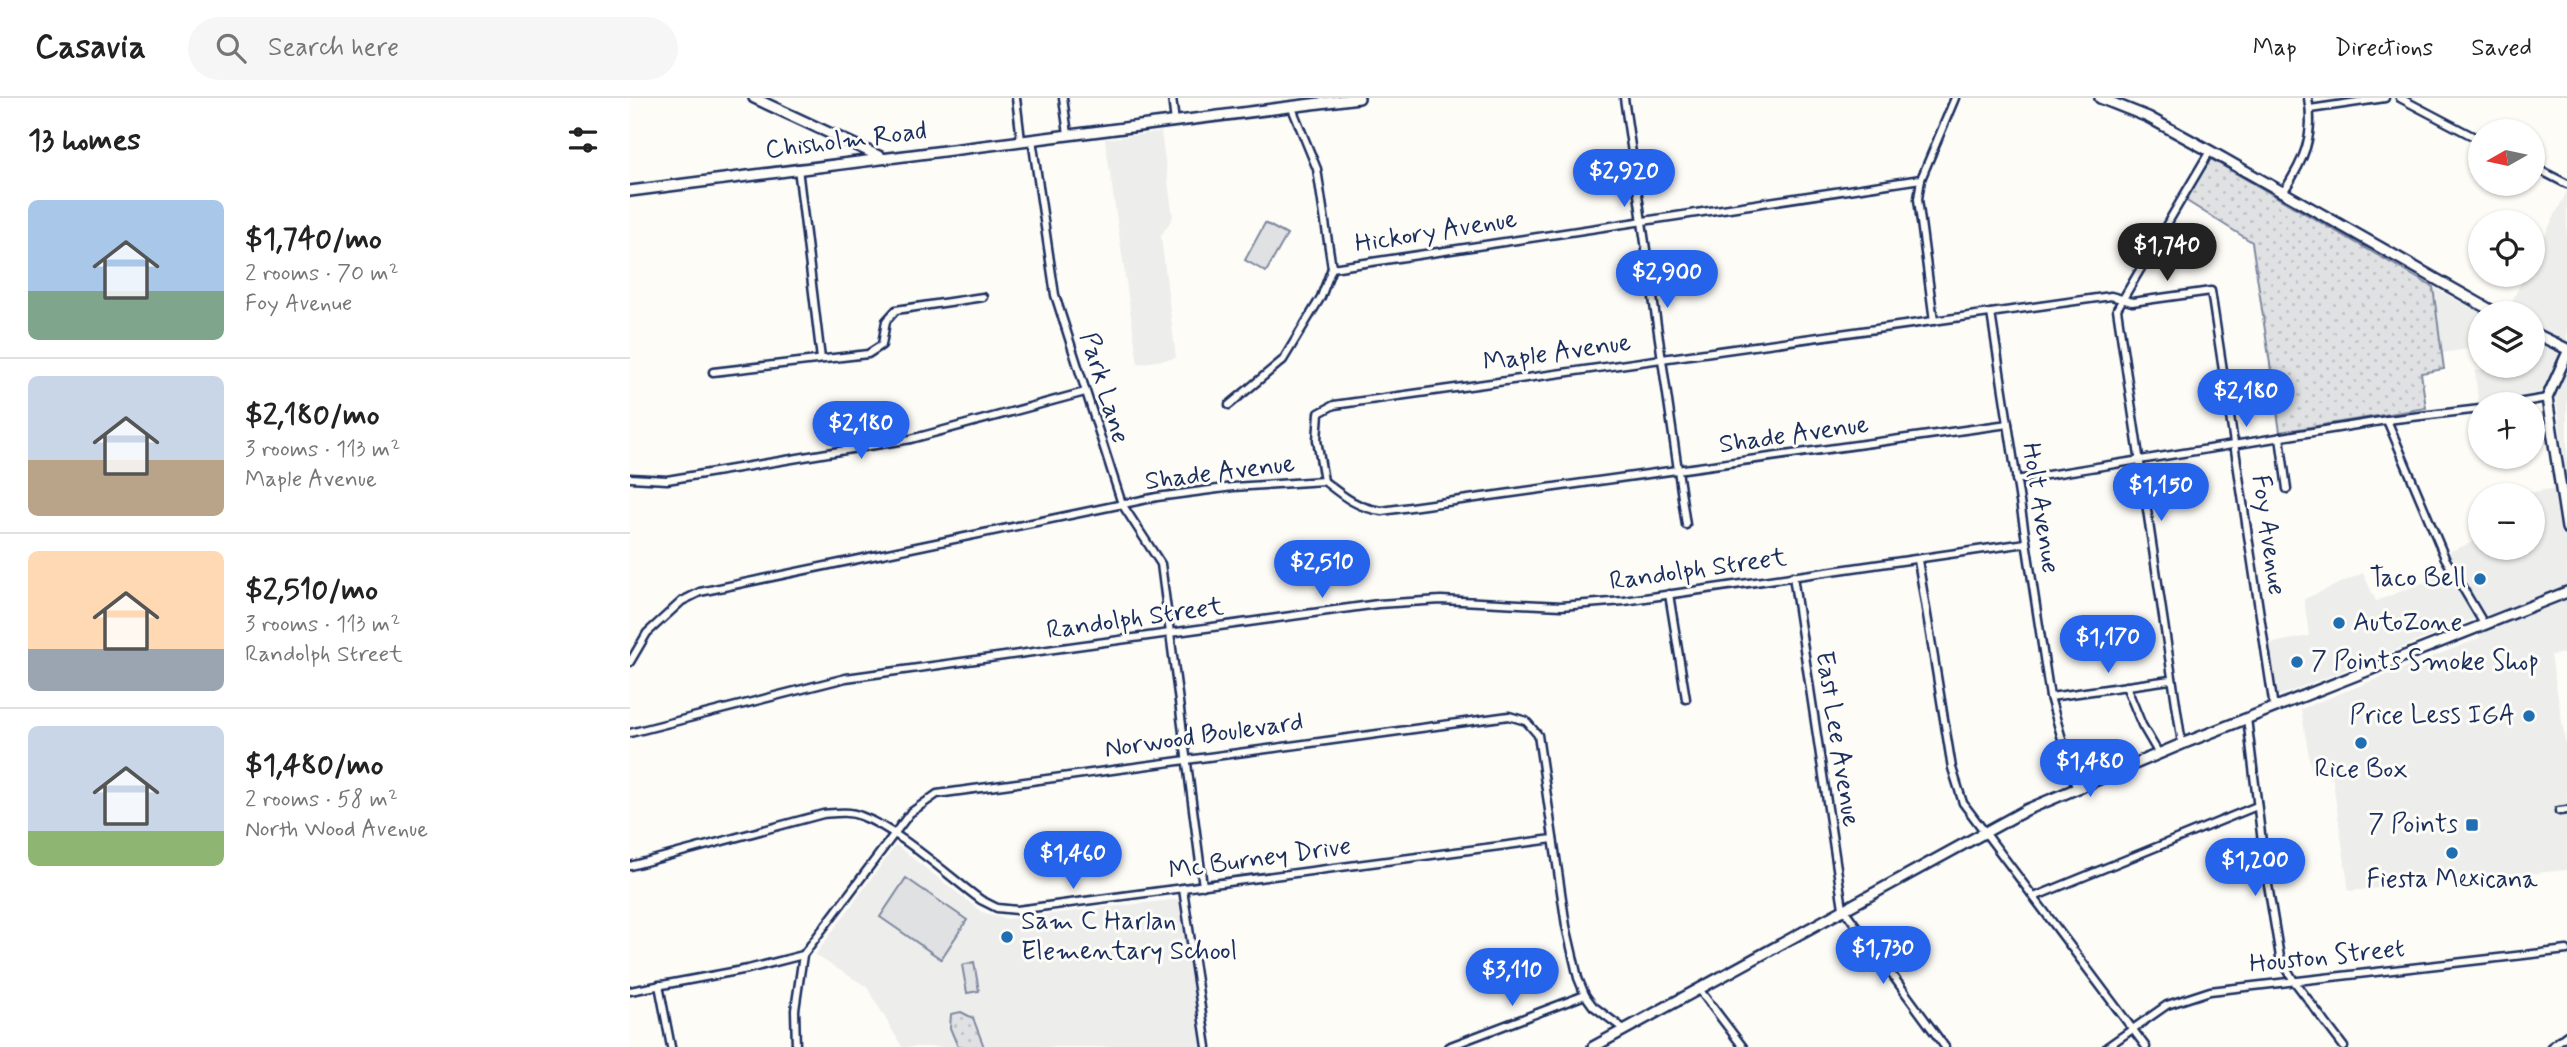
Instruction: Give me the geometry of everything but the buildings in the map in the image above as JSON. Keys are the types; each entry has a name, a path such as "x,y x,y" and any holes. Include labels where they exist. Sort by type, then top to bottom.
{"main road":[{"path":"754,98 883,158"},
{"name":"Chisholm Road","path":"630,191 1175,122 1292,103 1359,98"},
{"path":"2100,98 2148,117 2210,150 2475,301"},
{"path":"2545,339 2567,351 2547,398 2567,528"},
{"path":"1593,1047 1983,832 2076,788 2567,592"}],"street":[{"path":"1016,98 1021,140"},
{"path":"1063,98 1068,134"},
{"path":"1172,98 1175,122"},
{"path":"1624,98 1686,525"},
{"path":"1934,321 1919,212 1921,179 1955,98"},
{"path":"2284,191 2304,160 2310,142 2308,98"},
{"path":"2310,109 2385,98"},
{"path":"2400,98 2468,134"},
{"path":"1229,405 1283,360 1321,297 1332,268 1317,169 1292,103"},
{"name":"Park Lane","path":"1032,139 1055,295 1122,504 1161,564 1203,886"},
{"path":"2182,744 2170,680 2117,309 2210,150"},
{"path":"798,168 821,359"},
{"path":"2545,173 2567,184"},
{"name":"Hickory Avenue","path":"1332,268 1921,179"},
{"name":"Foy Avenue","path":"2121,299 2132,302 2211,291 2274,708"},
{"name":"Maple Avenue","path":"1324,481 1316,423 1319,413 1325,408 1661,357 2111,296 2121,299"},
{"path":"713,372 876,351 882,345 886,321 896,310 983,297"},
{"name":"Holt Avenue","path":"1992,313 2050,696 2076,788"},
{"path":"630,478 667,480 894,442 1085,392"},
{"path":"2016,480 2387,420 2468,410"},
{"path":"2387,420 2445,558 2484,624"},
{"name":"Shade Avenue","path":"630,662 647,633 682,601 700,592 1122,504 1214,489 1324,481 1353,503 1382,511 2008,424"},
{"path":"2280,437 2287,489"},
{"name":"Randolph Street","path":"630,733 846,678 1168,633 1432,600 1561,606 1670,594 2026,543"},
{"path":"1919,560 1956,786 1963,803 2146,1047"},
{"name":"East Lee Avenue","path":"1793,576 1843,908"},
{"path":"1670,594 1686,699"},
{"path":"2050,696 2170,680"},
{"path":"2126,686 2142,725 2159,754"},
{"name":"Norwood Boulevard","path":"803,955 910,813 937,794 1494,717 1518,717 1533,726 1538,735 1566,926 1584,995"},
{"path":"2247,718 2274,930 2280,957 2294,981 2344,1047"},
{"path":"2034,897 2257,806"},
{"name":"Mc Burney Drive","path":"630,866 823,814 842,812 861,815 894,835 981,900 997,908 1035,909 1553,839"},
{"path":"1183,889 1207,1047"},
{"path":"1843,908 1945,1047"},
{"name":"Houston Street","path":"2108,1047 2167,1005 2193,994 2567,950"},
{"path":"630,991 748,969 803,955 795,1010 796,1047"},
{"path":"659,985 671,1047"},
{"path":"1699,989 1743,1047"},
{"path":"1448,1047 1584,995 1625,1030"},
{"path":"2551,1047 2567,1035"}],"shaded area":[{"path":"1161,132 1173,217 1161,236 1176,358 1138,364 1105,139"},
{"path":"2209,158 2433,287 2444,369 2421,373 2426,408 2280,432 2252,242 2185,200"},
{"path":"2567,191 2567,476 2555,391 2477,392 2476,378 2545,378 2545,301 2512,301 2519,287 2545,287 2545,235"},
{"path":"1265,223 1287,235 1266,272 1245,260"},
{"path":"2433,287 2468,306 2468,349 2442,353"},
{"path":"2567,486 2567,653 2551,655 2567,752 2567,870 2349,891 2331,769 2312,775 2301,709 2480,638 2476,618 2276,697 2268,644 2309,636 2304,599 2363,573 2376,601 2456,570 2446,553 2468,544 2468,560 2545,560 2545,490"},
{"name":"Sam C Harlan Elementary School","path":"896,845 982,912 1007,919 1179,899 1202,1047 902,1047 867,987 815,955"},
{"path":"906,878 967,920 941,959 880,917"},
{"path":"974,962 979,991 967,993 962,965"},
{"path":"961,1012 973,1018 984,1047 958,1047 950,1028 951,1014"}],"place":[{"name":"Taco Bell","path":"2480,579"},
{"name":"AutoZone","path":"2339,623"},
{"name":"7 Points Smoke Shop","path":"2297,662"},
{"name":"Price Less IGA","path":"2529,716"},
{"name":"Rice Box","path":"2361,743"},
{"name":"7 Points","path":"2472,825"},
{"name":"Fiesta Mexicana","path":"2452,853"},
{"name":"Sam C Harlan Elementary School","path":"1007,937"}]}
